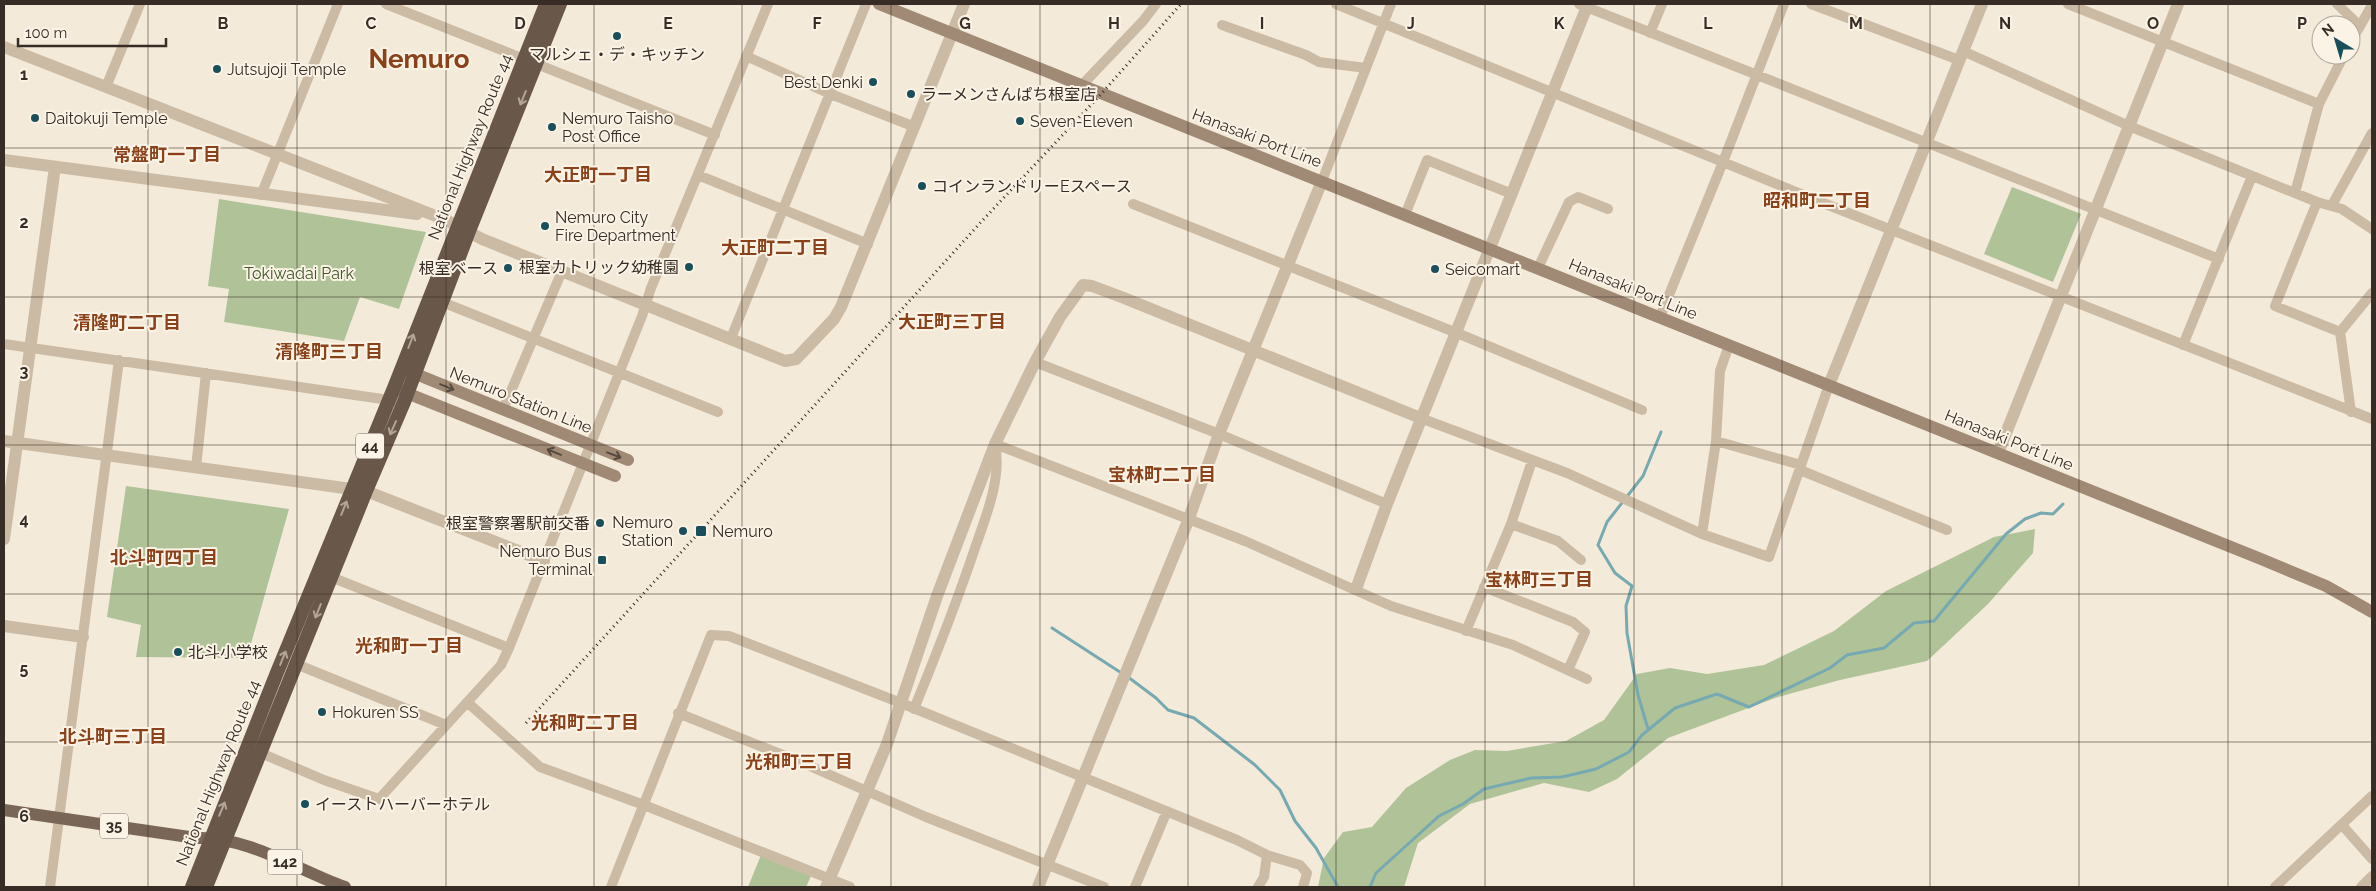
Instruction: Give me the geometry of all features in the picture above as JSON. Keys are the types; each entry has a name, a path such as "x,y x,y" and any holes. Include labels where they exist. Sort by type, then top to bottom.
{"highway":[{"name":"National Highway Route 44","path":"531,62 546,4"},
{"name":"National Highway Route 44","path":"255,750 296,664 406,398 408,371 463,228 531,62 560,4"},
{"name":"National Highway Route 44","path":"192,887 218,839 255,750 352,489 392,394 408,371 442,302 463,228"},
{"name":"National Highway Route 44","path":"206,887 218,839"}],"main road":[{"name":"Hanasaki Port Line","path":"879,4 2302,576 2353,600 2372,612"},
{"name":"Nemuro Station Line","path":"408,371 628,460"},
{"path":"392,394 584,463 615,476"},
{"name":"35","path":"4,810 196,838 218,839"},
{"name":"142","path":"218,839 240,844 345,887"}],"street":[{"path":"106,86 140,4"},
{"path":"261,195 338,4"},
{"path":"386,4 715,135"},
{"path":"255,750 324,780 379,799 500,665 509,648 768,4"},
{"path":"730,338 828,93 866,4"},
{"path":"4,47 436,217 562,271 785,360 796,359 834,319 868,244 964,4"},
{"path":"1082,85 1143,21 1156,4"},
{"path":"1336,4 1723,162 2372,419"},
{"path":"1038,887 1188,521 1219,434 1322,181 1391,4"},
{"path":"1650,33 1662,4"},
{"path":"1660,317 1784,4"},
{"path":"1811,4 1961,55 2252,176 2317,202 2332,205 2372,229"},
{"path":"828,883 888,744 937,596 995,444 1035,362 1060,318 1083,285 1108,292 1423,419 1567,473 1702,534 1769,557 1829,385 1982,4"},
{"path":"2068,4 2319,104"},
{"path":"1998,453 2178,4"},
{"path":"2337,4 2348,15"},
{"path":"1356,589 1387,504 1423,419 1553,92 1585,5 1650,33 2219,259"},
{"path":"2361,24 2372,5"},
{"path":"1222,25 1306,55 1319,62 1366,68"},
{"path":"746,56 828,93 915,127"},
{"path":"2295,193 2319,104 2339,65"},
{"path":"2332,205 2372,133"},
{"path":"4,160 436,217"},
{"path":"1405,215 1427,160 1512,194"},
{"path":"4,539 10,442 31,347 54,168"},
{"path":"698,176 868,244"},
{"path":"2183,345 2252,176"},
{"path":"1538,268 1569,202 1578,197 1608,209"},
{"path":"2317,202 2275,306 2340,332"},
{"path":"1133,204 1457,333 1642,410"},
{"path":"503,410 562,271"},
{"path":"2352,412 2340,332 2372,293"},
{"path":"442,302 718,412"},
{"path":"4,344 206,373 392,394"},
{"path":"1702,534 1716,441 1720,371 1729,345"},
{"path":"50,887 119,360"},
{"path":"1035,362 1219,434 1387,504"},
{"path":"196,468 206,373"},
{"path":"1716,441 1801,468 1947,530"},
{"path":"10,442 106,457 366,491 544,561"},
{"path":"995,444 1245,542 1356,589 1391,606 1514,646 1587,679"},
{"path":"914,709 954,609 981,528 993,488 997,457 995,444"},
{"path":"1466,631 1512,524 1532,461"},
{"path":"1512,524 1558,542 1581,560"},
{"path":"331,577 509,648"},
{"path":"1484,587 1573,622 1585,632 1568,670"},
{"path":"4,626 83,638"},
{"path":"611,887 678,713 711,635 729,636 901,703 1237,840 1267,854 1300,865 1307,874 1303,887"},
{"path":"296,664 446,725"},
{"path":"467,702 540,767 644,804 828,883 850,887"},
{"path":"678,713 805,764 867,792 1104,887"},
{"path":"2275,887 2372,796"},
{"path":"1135,887 1166,811"},
{"path":"2342,824 2372,859"},
{"path":"1258,887 1264,877 1267,854"},
{"path":"2361,887 2372,876"}],"green space":[{"path":"2012,187 2081,214 2053,282 1984,254"},
{"name":"Tokiwadai Park","path":"219,199 426,232 399,309 360,297 344,341 224,322 229,289 208,286"},
{"path":"126,486 289,509 247,658 136,657 141,625 107,617"},
{"path":"2035,529 2033,553 1988,604 1927,661 1840,680 1778,697 1668,738 1617,779 1589,792 1544,783 1470,804 1418,843 1404,887 1318,887 1324,858 1343,832 1372,827 1406,788 1450,760 1475,750 1507,751 1566,741 1604,720 1637,674 1670,668 1707,674 1764,665 1834,631 1886,591 1994,537"},
{"path":"761,855 812,874 806,887 748,887"}],"waterway":[{"path":"1648,729 1638,695 1627,633 1626,606 1632,586 1615,573 1598,545 1607,522 1643,476 1661,432"},
{"path":"1370,887 1376,873 1439,816 1463,804 1484,789 1531,778 1562,777 1596,769 1629,752 1642,735 1675,708 1717,694 1749,707 1830,668 1847,655 1884,648 1914,623 1934,621 2006,534 2025,519 2041,513 2053,514 2063,504"},
{"path":"1052,628 1123,674"},
{"path":"1128,677 1156,698 1168,710 1194,718 1255,765 1280,790 1295,821 1316,848 1338,887"}],"railway":[{"path":"526,723 982,221 1102,93 1181,4"}],"place":[{"name":"マルシェ・デ・キッチン","path":"617,36"},
{"name":"Jutsujoji Temple","path":"217,69"},
{"name":"Best Denki","path":"873,82"},
{"name":"ラーメンさんぱち根室店","path":"911,94"},
{"name":"Daitokuji Temple","path":"35,118"},
{"name":"Seven-Eleven","path":"1020,121"},
{"name":"Nemuro Taisho Post Office","path":"552,127"},
{"name":"コインランドリーEスペース","path":"922,186"},
{"name":"Nemuro City Fire Department","path":"545,226"},
{"name":"根室カトリック幼稚園","path":"689,267"},
{"name":"根室ベース","path":"508,268"},
{"name":"Seicomart","path":"1435,269"},
{"name":"根室警察署駅前交番","path":"600,523"},
{"name":"Nemuro Station","path":"683,531"},
{"name":"Nemuro","path":"701,531"},
{"name":"Nemuro Bus Terminal","path":"602,560"},
{"name":"北斗小学校","path":"178,652"},
{"name":"Hokuren SS","path":"322,712"},
{"name":"イーストハーバーホテル","path":"305,804"}],"district":[{"name":"Nemuro","path":"419,59"},
{"name":"常盤町一丁目","path":"167,154"},
{"name":"大正町一丁目","path":"598,174"},
{"name":"昭和町二丁目","path":"1817,200"},
{"name":"大正町二丁目","path":"775,247"},
{"name":"大正町三丁目","path":"952,321"},
{"name":"清隆町二丁目","path":"127,322"},
{"name":"清隆町三丁目","path":"329,351"},
{"name":"宝林町二丁目","path":"1162,474"},
{"name":"北斗町四丁目","path":"164,557"},
{"name":"宝林町三丁目","path":"1539,579"},
{"name":"光和町一丁目","path":"409,645"},
{"name":"光和町二丁目","path":"585,722"},
{"name":"北斗町三丁目","path":"113,736"},
{"name":"光和町三丁目","path":"799,761"}]}
